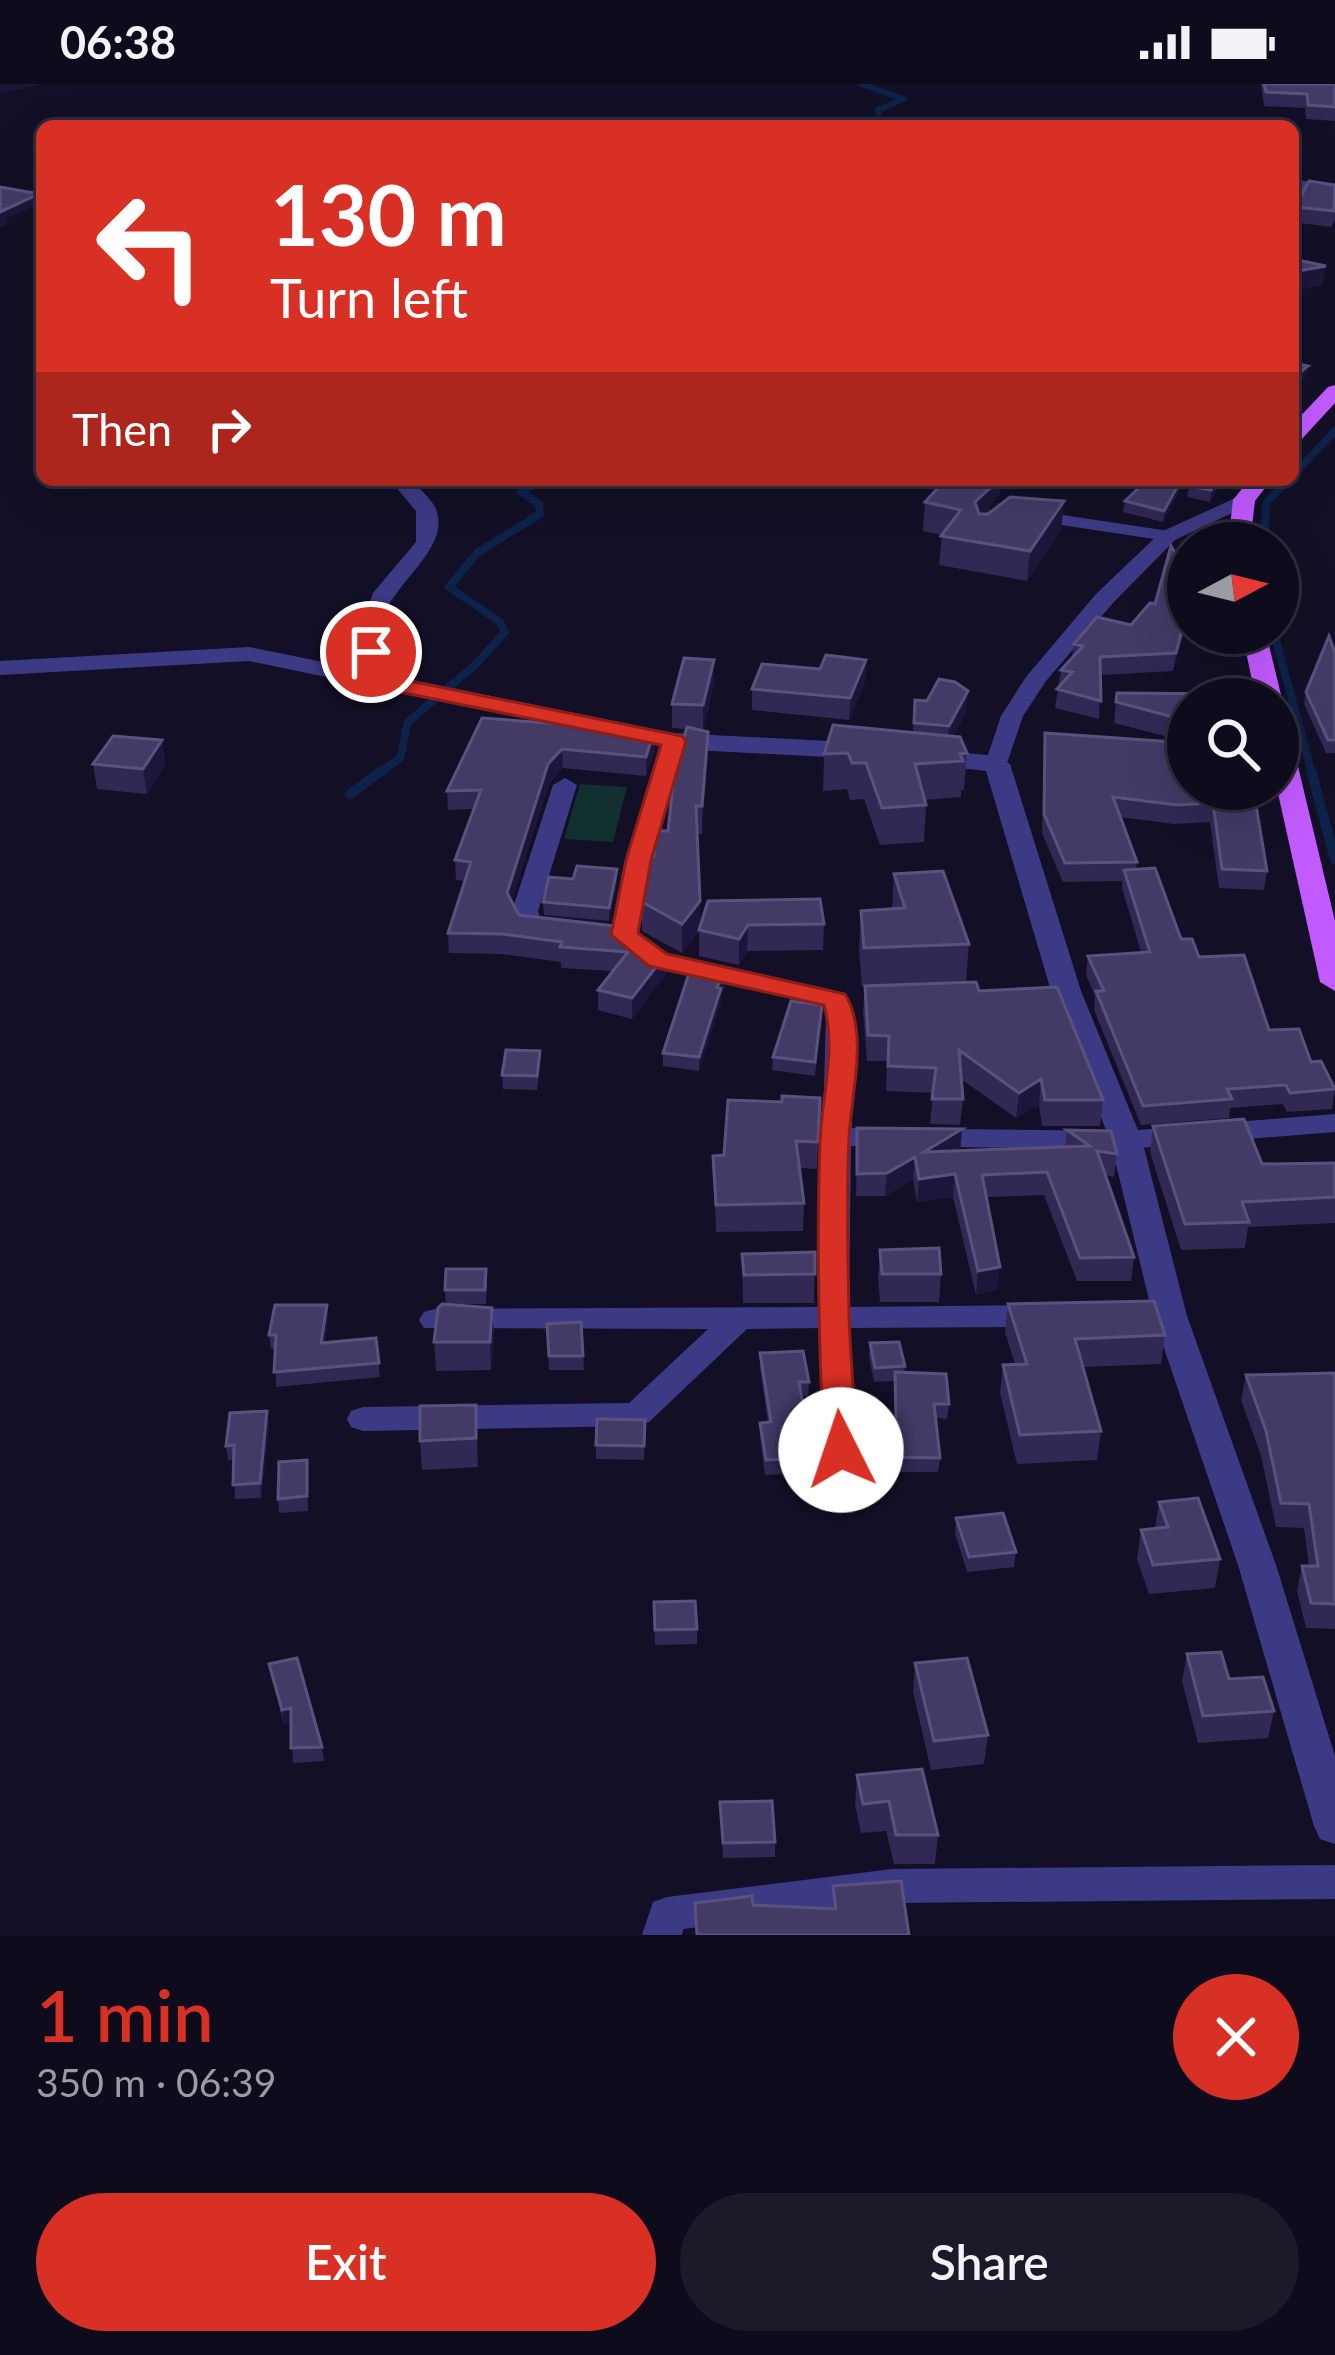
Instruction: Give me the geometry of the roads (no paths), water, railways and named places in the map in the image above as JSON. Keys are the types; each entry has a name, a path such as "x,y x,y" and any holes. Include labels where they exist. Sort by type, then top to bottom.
{"main road":[{"path":"1299,430 1335,391"},
{"path":"1241,522 1244,500 1255,486"},
{"path":"1295,810 1335,982"}],"street":[{"path":"1299,185 1335,191"},
{"path":"398,685 383,673 371,652 372,612 396,572 425,542 426,510 405,486"},
{"path":"1198,522 1244,500"},
{"path":"1167,537 1104,599 1037,676 1012,716 997,764 1055,991 1126,1140 1159,1316 1257,1565 1335,1826"},
{"path":"0,668 232,654 674,741 801,746 997,764"},
{"path":"600,933 638,860 674,741"},
{"path":"565,785 526,911 529,926 600,933 658,960 847,999 841,1016 841,1079 834,1137 833,1317 841,1450"},
{"path":"834,1137 1126,1140 1335,1123"},
{"path":"435,1320 1080,1316"},
{"path":"362,1419 638,1414 738,1318"},
{"path":"662,1935 667,1914 892,1886 1335,1882"}],"lane":[{"path":"1026,515 1167,536"}],"waterway":[{"path":"861,84 904,99 878,110 879,120"},
{"path":"1299,469 1335,431"},
{"path":"379,773 400,758 408,722 476,664 505,632 500,622 449,587 477,553 540,514 539,504 521,492 532,486"},
{"path":"1265,522 1266,503 1282,486"},
{"path":"1280,654 1312,773"},
{"path":"350,794 383,770"},
{"path":"1311,770 1335,860"}]}
